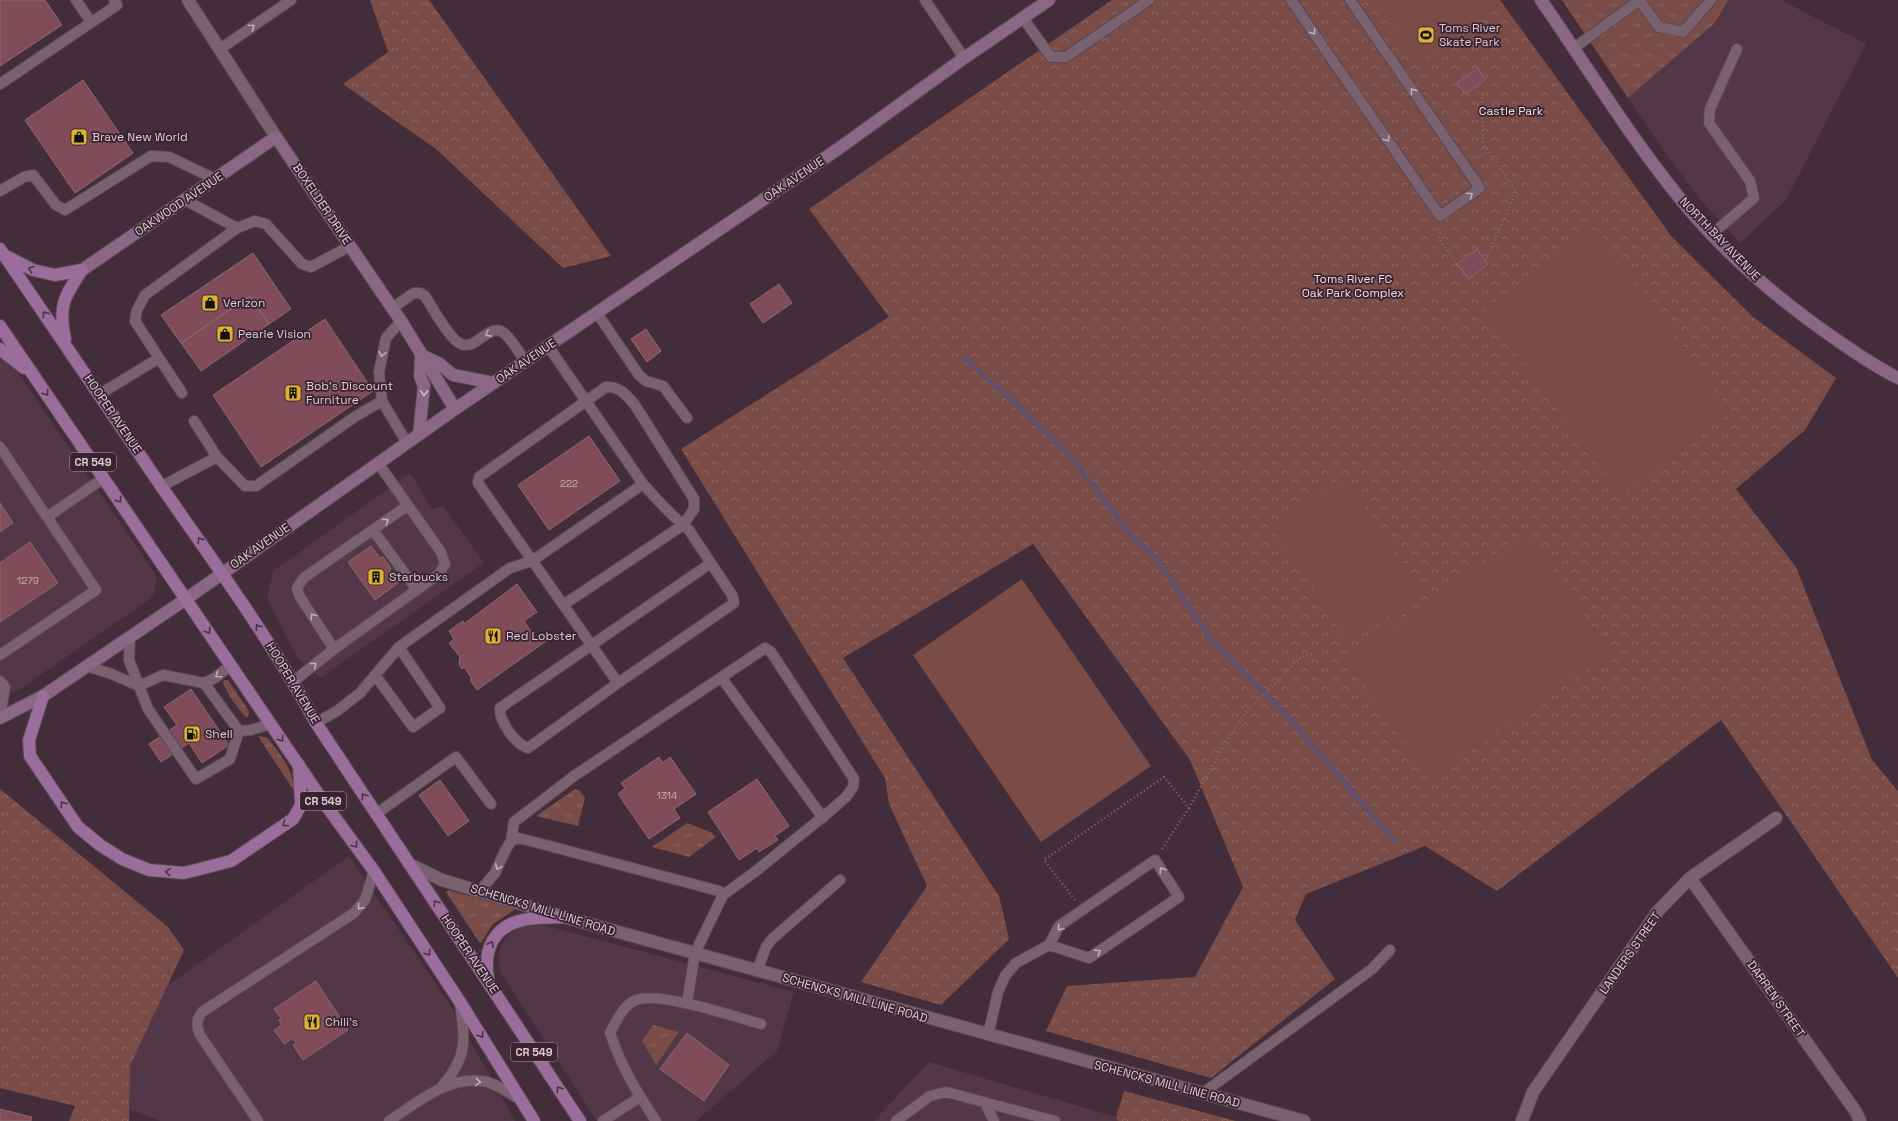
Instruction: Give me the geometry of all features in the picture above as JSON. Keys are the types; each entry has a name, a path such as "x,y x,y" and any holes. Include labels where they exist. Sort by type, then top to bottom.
{"main road":[{"path":"2,252 33,270 56,275 82,270"},
{"name":"HOOPER AVENUE","path":"2,252 162,486 223,572 294,681 316,723 580,1121"},
{"path":"67,346 61,320 66,294 82,270"},
{"name":"CR 549","path":"0,326 325,804 374,871 460,1002 523,1101 534,1121"},
{"path":"0,349 37,379"},
{"path":"43,696 29,740 30,756 78,827 100,845 122,859 149,870 184,873 231,861 293,819 301,805 299,764"},
{"path":"489,982 486,963 488,951 493,941 506,927 522,920 564,917"}],"street":[{"name":"BOXELDER DRIVE","path":"188,0 276,137 401,321 455,409"},
{"name":"OAK AVENUE","path":"0,718 43,696 186,599 455,409 838,149 964,58 1049,0"},
{"name":"NORTH BAY AVENUE","path":"1541,0 1633,134 1678,196 1712,234 1763,284 1803,317 1853,351 1898,378"},
{"name":"OAKWOOD AVENUE","path":"82,270 276,137"},
{"path":"419,434 424,386 420,376 422,355 440,364 453,375 494,383"},
{"name":"LANDERS STREET","path":"1522,1121 1533,1092 1658,911 1690,878 1776,818"},
{"name":"SCHENCKS MILL LINE ROAD","path":"409,864 442,880 564,917 1304,1121"},
{"name":"DARREN STREET","path":"1690,878 1856,1112 1860,1121"}],"lane":[{"path":"76,0 91,22"},
{"path":"0,84 118,5 114,0"},
{"path":"220,49 291,0"},
{"path":"925,0 964,58"},
{"path":"1023,18 1051,57 1066,57 1149,0"},
{"path":"1291,0 1440,216 1480,188 1350,0"},
{"path":"1574,48 1640,0 1659,27 1683,32 1711,0"},
{"path":"1712,234 1754,198 1750,181 1709,123 1710,110 1738,49"},
{"path":"0,191 24,177 33,175 56,205 65,210 152,156 169,158 215,179"},
{"path":"185,200 237,228"},
{"path":"182,393 135,321 136,310 145,295 237,228 255,221 266,224 302,264 311,268 350,246"},
{"path":"392,308 414,293 420,293 425,296 455,341 467,345 473,344 491,331 499,330 505,334 525,361"},
{"path":"597,313 639,375 646,381 663,386 687,418"},
{"path":"401,321 386,338 379,372 382,401 407,443"},
{"path":"548,346 643,484 670,514 689,530 711,563 732,595 734,603 618,683 528,748 520,745 499,716 500,708 711,563"},
{"path":"100,394 159,358"},
{"path":"563,605 684,525 694,509 694,499 635,405 625,393 613,387 606,388 586,401 479,477 478,483 532,561 591,645 618,683"},
{"path":"194,421 217,457 245,486 256,486 356,416 382,401"},
{"path":"0,447 96,590 0,655"},
{"path":"162,486 217,457"},
{"path":"294,681 334,649 439,574 445,564 441,552 378,463"},
{"path":"47,517 104,478"},
{"path":"316,723 337,712 360,693 399,647 510,568 532,561 643,484"},
{"path":"334,649 300,597 297,590 300,583 305,577 408,506"},
{"path":"373,530 417,590"},
{"path":"130,636 129,660 148,709 196,779 230,759 239,732"},
{"path":"375,675 413,727 440,708 399,647"},
{"path":"512,841 514,822 574,776 765,648 771,652 854,779 853,788 846,797 823,818 723,895 695,953 687,1003"},
{"path":"86,666 109,673 139,686 163,675 204,683 215,678 231,665"},
{"path":"721,677 823,818"},
{"path":"0,680 4,688 0,718"},
{"path":"204,683 239,732"},
{"path":"239,732 271,724"},
{"path":"376,814 456,757 491,804"},
{"path":"480,891 495,873 505,851 512,841 518,838 719,891 723,895"},
{"path":"988,1035 998,992 1005,976 1016,963 1049,945 1059,926 1155,860 1179,897 1089,958 1049,945"},
{"path":"258,1121 200,1035 197,1023 198,1017 202,1012 354,914 365,900 374,871"},
{"path":"757,971 766,947 772,939 840,880"},
{"path":"1203,1093 1372,969 1390,950"},
{"path":"656,1121 640,1097 620,1061 610,1033 622,1012 635,1000 652,998 687,1003 761,1024"},
{"path":"441,1088 454,1072 463,1050 464,1032 460,1002"},
{"path":"389,1121 441,1088 458,1082 483,1081 497,1086 523,1101"},
{"path":"896,1121 930,1096 946,1092 1055,1121"},
{"path":"604,1121 640,1097"},
{"path":"985,1103 994,1121"}],"path":[{"path":"1482,98 1483,144 1516,191 1486,261"},
{"path":"1440,216 1440,239 1457,264"},
{"path":"1155,860 1189,808 1229,736 1248,710 1299,658 1313,654"},
{"path":"1082,910 1044,860 1164,777 1189,808"}],"shaded area":[{"path":"1728,0 1781,0 1866,44 1786,200 1740,243 1701,201 1663,150 1628,98 1715,23"},
{"path":"0,357 10,364 21,377 155,574 157,581 154,593 150,599 17,691 0,698"},
{"path":"410,473 432,509 443,506 484,563 320,678 298,658 267,599 273,571"},
{"path":"349,856 452,1008 515,1121 160,1121 129,1109 130,1066 167,986"},
{"path":"532,924 543,925 794,992 777,1051 696,1121 597,1121 501,973 498,962 499,951 504,941 511,932"},
{"path":"929,1062 1116,1117 1118,1121 874,1121"}],"green space":[{"path":"370,0 429,0 611,256 563,268 436,149 343,84 388,52"},
{"name":"Toms River FC Oak Park Complex","path":"1112,0 1500,0 1672,237 1753,317 1836,378 1805,430 1736,489 1796,567 1872,760 1898,791 1898,978 1721,720 1497,891 1425,846 1306,894 1295,920 1335,979 1211,1078 1046,1031 1067,986 1195,977 1243,887 1190,760 1033,544 843,658 999,896 1009,939 941,1005 861,982 927,886 889,804 885,778 681,449 889,317 809,209"},
{"name":"Toms River Skate Park","path":"1377,0 1494,0 1498,6 1415,65 1374,2"},
{"path":"1562,0 1728,0 1715,23 1628,98"},
{"path":"1595,228 1731,412 1620,494 1484,310"},
{"path":"1344,476 1422,593 1348,642 1271,525"},
{"path":"1527,532 1611,653 1429,780 1345,658"},
{"path":"1022,579 1151,766 1041,842 913,655"},
{"path":"224,680 228,680 249,711 248,717 246,717 230,697 223,683"},
{"path":"259,736 268,738 282,757 292,776 295,792 261,741"},
{"path":"0,789 168,927 184,950 130,1066 129,1121 69,1121 75,1106 0,1088"},
{"path":"575,789 579,790 585,798 578,826 536,816"},
{"path":"687,823 713,833 712,835 716,837 689,857 652,847"},
{"path":"448,890 513,908 514,910 493,924 481,943 446,892"},
{"path":"653,1025 679,1032 656,1065 642,1041"},
{"path":"1124,1091 1236,1121 1118,1121 1116,1117"}],"building":[{"path":"0,0 45,0 62,25 0,66"},
{"path":"1478,68 1485,80 1465,94 1457,83"},
{"name":"Brave New World","path":"83,80 133,153 75,193 25,120"},
{"path":"1477,249 1488,264 1469,279 1457,264"},
{"name":"Verizon","path":"253,253 291,309 269,324 250,296 181,343 161,315"},
{"path":"779,284 792,303 763,323 750,304"},
{"name":"Pearle Vision","path":"250,296 269,324 201,371 181,343"},
{"name":"Bob's Discount Furniture","path":"325,319 373,391 261,467 213,395"},
{"path":"646,329 661,351 647,362 631,339"},
{"path":"589,436 620,481 549,530 518,485"},
{"path":"0,503 13,523 0,532"},
{"path":"30,542 58,583 0,622 0,563"},
{"name":"Starbucks","path":"371,546 380,558 383,557 391,569 389,570 398,583 375,600 348,562"},
{"name":"Red Lobster","path":"517,584 537,612 524,621 536,639 545,633 549,639 477,690 464,667 462,669 459,664 460,657 449,643 454,639 449,631 463,621 464,624"},
{"name":"Shell","path":"191,689 229,745 202,763 189,743 161,762 149,744 177,725 164,707"},
{"path":"659,757 663,763 670,757 696,794 674,809 680,818 649,839 618,794 625,788 621,783"},
{"path":"757,779 789,826 775,836 778,840 759,852 757,848 739,860 708,812"},
{"path":"440,780 469,821 448,836 419,795"},
{"name":"Chili's","path":"316,981 348,1030 303,1060 293,1045 296,1043 293,1038 284,1044 274,1030 282,1025 279,1020 281,1018 274,1009"},
{"path":"687,1033 729,1065 704,1101 660,1069"},
{"path":"0,1109 32,1117 31,1121 0,1121"}],"waterway":[{"path":"965,358 1069,454 1135,540 1155,556 1210,638 1279,707 1395,841"}],"place":[{"name":"Toms River Skate Park","path":"1426,35"},
{"name":"Brave New World","path":"79,137"},
{"name":"Verizon","path":"210,303"},
{"name":"Pearle Vision","path":"225,334"},
{"name":"Bob's Discount Furniture","path":"293,393"},
{"name":"Starbucks","path":"376,577"},
{"name":"Red Lobster","path":"493,636"},
{"name":"Shell","path":"192,734"},
{"name":"Chili's","path":"312,1022"}],"park label":[{"name":"Castle Park","path":"1511,111"}]}
